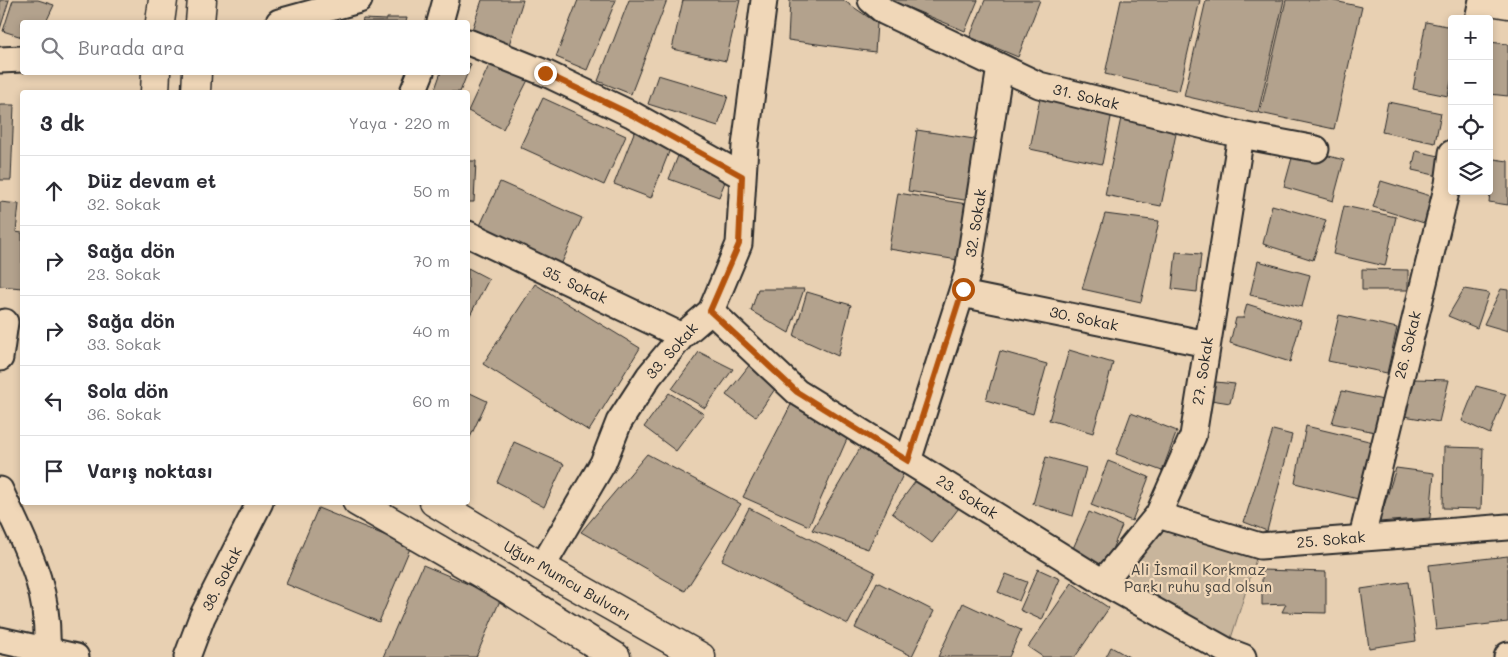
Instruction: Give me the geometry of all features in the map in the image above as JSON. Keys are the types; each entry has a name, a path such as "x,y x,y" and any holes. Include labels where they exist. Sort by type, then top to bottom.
{"main road":[{"path":"160,20 163,0"},
{"path":"200,20 202,0"},
{"path":"1483,0 1508,4"},
{"path":"155,90 156,75"},
{"path":"196,90 197,75"},
{"path":"362,505 504,587 616,657"},
{"name":"Uğur Mumcu Bulvarı","path":"439,505 542,568 700,657"}],"street":[{"path":"285,20 359,0"},
{"path":"441,20 446,0"},
{"name":"33. Sokak","path":"542,568 603,463 619,422 649,376 682,336 710,311 739,244 742,176 764,0"},
{"name":"31. Sokak","path":"871,0 886,12 1039,85 1241,135 1316,150"},
{"path":"1479,15 1483,0"},
{"path":"470,43 545,73 632,115 742,176"},
{"path":"0,60 20,59"},
{"name":"32. Sokak","path":"908,461 968,272 1000,67"},
{"path":"414,90 420,75"},
{"name":"27. Sokak","path":"1103,582 1158,515 1193,436 1241,135"},
{"name":"26. Sokak","path":"1362,537 1448,184"},
{"name":"35. Sokak","path":"470,235 682,336"},
{"name":"30. Sokak","path":"962,294 1207,344"},
{"name":"23. Sokak","path":"710,311 797,392 1103,582 1231,655"},
{"path":"0,358 9,322"},
{"path":"0,490 39,578 47,615 47,651"},
{"name":"38. Sokak","path":"187,657 202,617 258,505"},
{"name":"25. Sokak","path":"1158,515 1260,546 1508,527"},
{"path":"0,640 76,657"}],"green space":[{"name":"Ali İsmail Korkmaz Parkı ruhu şad olsun","path":"1158,515 1260,546 1227,651 1103,582"}],"building":[{"path":"0,0 9,0 0,29"},
{"path":"13,0 38,0 54,5 47,20 20,20 20,36 3,31"},
{"path":"482,0 523,0 508,48 470,36"},
{"path":"578,0 616,0 587,70 556,57"},
{"path":"629,0 667,0 631,94 598,81"},
{"path":"683,0 740,0 726,61 672,49"},
{"path":"790,0 843,0 877,23 875,52 788,40"},
{"path":"890,0 978,0 965,31"},
{"path":"985,0 1040,0 1018,57 970,37"},
{"path":"1121,0 1200,0 1179,91 1105,74"},
{"path":"1206,0 1284,0 1258,113 1184,96"},
{"path":"1286,0 1330,0 1362,7 1334,129 1260,113"},
{"path":"387,18 407,18 406,20 387,20"},
{"path":"1426,22 1448,26 1448,96 1413,89"},
{"path":"1493,42 1508,44 1508,96 1493,94"},
{"path":"492,59 529,78 503,129 470,112 470,107"},
{"path":"440,75 467,75 461,90 435,90"},
{"path":"658,75 728,96 718,126 648,104"},
{"path":"1041,93 1113,107 1102,164 1030,149"},
{"path":"543,98 626,136 604,185 520,147"},
{"path":"1388,102 1441,113 1435,143 1382,132"},
{"path":"0,105 14,105 11,180 0,180"},
{"path":"1121,118 1177,129 1161,206 1105,195"},
{"path":"637,125 674,139 651,198 614,184"},
{"path":"917,130 993,142 983,203 908,191"},
{"path":"1295,147 1344,160 1333,201 1284,187"},
{"path":"1416,151 1444,157 1439,176 1412,170"},
{"path":"678,156 728,174 719,197 669,179"},
{"path":"1494,159 1508,161 1508,205 1489,202 1490,195 1493,195"},
{"path":"470,161 476,161 474,202 470,202"},
{"path":"1381,181 1434,197 1424,223 1373,207"},
{"path":"500,182 582,218 560,267 478,230"},
{"path":"898,193 967,204 958,260 889,249"},
{"path":"0,202 19,204 16,232 20,233 20,288 0,286"},
{"path":"1272,205 1326,220 1313,260 1263,244"},
{"path":"1344,206 1396,217 1385,266 1333,254"},
{"path":"1105,214 1159,221 1141,302 1082,289"},
{"path":"1176,252 1201,254 1197,292 1172,289"},
{"path":"1258,261 1310,275 1302,307 1250,295"},
{"path":"470,269 489,279 470,315"},
{"path":"1362,269 1408,270 1408,290 1362,290"},
{"path":"535,284 640,348 589,431 483,364"},
{"path":"758,289 804,289 789,333 751,311"},
{"path":"1464,289 1489,293 1477,328 1448,316"},
{"path":"1501,289 1508,290 1508,331 1484,324"},
{"path":"807,292 851,305 838,356 794,336"},
{"path":"1247,304 1301,321 1290,362 1230,343 1236,318 1243,318"},
{"path":"1339,315 1397,328 1387,373 1328,361"},
{"path":"1069,350 1113,363 1093,433 1049,420"},
{"path":"1000,351 1047,364 1033,414 986,400"},
{"path":"699,352 733,369 705,408 672,389"},
{"path":"751,363 779,383 756,417 726,395"},
{"path":"1415,379 1449,380 1439,422 1404,416"},
{"path":"1216,382 1235,384 1230,403 1211,400"},
{"path":"1476,386 1506,394 1490,434 1462,421"},
{"path":"1342,391 1383,400 1375,432 1332,423"},
{"path":"470,393 487,401 470,438"},
{"path":"669,393 704,414 676,451 644,427"},
{"path":"795,397 850,432 809,526 743,497"},
{"path":"1131,413 1177,431 1162,471 1116,454"},
{"path":"1306,426 1373,442 1362,500 1295,483"},
{"path":"1273,430 1292,435 1267,531 1244,522"},
{"path":"865,440 908,464 868,549 812,530"},
{"path":"514,442 564,464 544,507 497,482"},
{"path":"1444,447 1483,448 1481,509 1443,508"},
{"path":"647,454 741,504 685,591 581,532"},
{"path":"1046,457 1086,468 1073,516 1033,504"},
{"path":"1108,461 1149,477 1132,521 1091,505"},
{"path":"1396,468 1434,473 1430,518 1379,522"},
{"path":"918,478 962,504 932,543 892,513"},
{"path":"318,508 411,546 379,622 286,584"},
{"path":"749,508 875,572 848,624 722,560"},
{"path":"1089,512 1122,526 1104,568 1071,553"},
{"path":"1508,556 1508,622 1436,630 1429,565"},
{"path":"423,565 501,598 476,657 383,657"},
{"path":"1038,569 1060,579 1042,620 1020,610"},
{"path":"1262,570 1326,572 1326,613 1282,612 1286,604 1262,605"},
{"path":"1006,574 1027,582 1019,601 998,592"},
{"path":"877,582 934,611 912,656 855,628"},
{"path":"1408,582 1416,641 1369,648 1361,589"},
{"path":"1072,583 1109,608 1075,657 1043,657 1028,647"},
{"path":"963,603 1021,630 1009,657 938,657"},
{"path":"1111,647 1129,657 1106,657"}],"route":[{"path":"545,73 632,115 742,176 739,244 710,311 797,392 908,461 963,289"}]}
